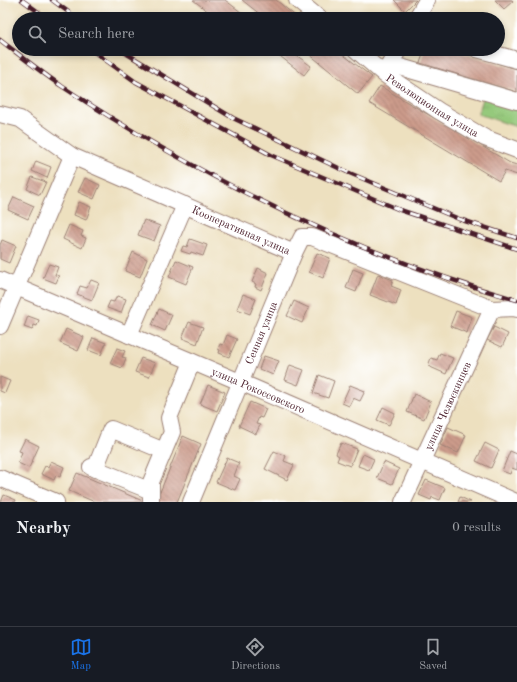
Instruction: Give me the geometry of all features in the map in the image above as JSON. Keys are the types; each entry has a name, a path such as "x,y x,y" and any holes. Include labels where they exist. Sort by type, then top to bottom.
{"street":[{"path":"297,0 312,12"},
{"path":"420,12 427,0"},
{"name":"Революционная улица","path":"366,56 387,69 439,111 485,138 517,150"},
{"path":"395,56 387,69 517,101"},
{"path":"502,56 517,60"},
{"name":"Кооперативная улица","path":"0,114 20,119 72,156 294,253 302,237 312,237 492,309 517,309"},
{"path":"0,326 72,156"},
{"path":"129,335 185,205"},
{"name":"Сенная улица","path":"191,502 294,253"},
{"name":"улица Рокоссовского","path":"0,280 516,502"},
{"name":"улица Челюскинцев","path":"403,502 492,309"},
{"path":"164,451 111,429 93,468 151,497 151,482 172,432 169,418 192,362"},
{"path":"0,478 33,497 56,502"}],"green space":[{"path":"484,96 517,105 517,127 478,114"}],"building":[{"path":"193,0 225,0 241,12 209,12"},
{"path":"242,0 276,0 291,12 257,12"},
{"path":"394,0 416,0 405,11"},
{"path":"495,0 512,0 513,1 504,9"},
{"path":"280,56 297,56 311,66 304,75"},
{"path":"312,56 345,56 372,77 358,94"},
{"path":"422,56 473,56 517,69 517,92 420,63"},
{"path":"380,86 510,163 517,165 517,175 505,171 499,181 369,103"},
{"path":"36,161 51,167 47,178 32,171"},
{"path":"32,177 46,182 40,195 27,189"},
{"path":"85,178 100,185 94,199 78,192"},
{"path":"14,197 34,206 28,219 8,210"},
{"path":"79,202 91,207 86,220 74,215"},
{"path":"144,220 160,226 154,241 138,235"},
{"path":"69,225 83,231 81,236 86,238 82,248 63,239"},
{"path":"190,239 207,245 203,256 191,252 190,254 181,251 183,246 187,247"},
{"path":"2,240 16,246 9,263 0,259 0,245"},
{"path":"133,252 147,259 140,277 125,271"},
{"path":"317,253 330,258 323,278 309,272"},
{"path":"176,260 193,267 186,284 169,277"},
{"path":"49,264 58,267 55,275 59,276 56,283 43,278"},
{"path":"258,268 268,273 261,290 255,287 256,284 252,282"},
{"path":"353,269 363,273 356,292 346,288"},
{"path":"378,274 393,280 391,286 401,290 396,305 370,295"},
{"path":"91,280 99,283 92,300 77,294 80,286 87,288"},
{"path":"243,294 256,299 250,314 237,309"},
{"path":"117,296 126,299 121,313 107,308 110,301 114,302"},
{"path":"294,301 309,308 302,323 287,316"},
{"path":"159,309 172,315 165,331 152,325"},
{"path":"456,311 472,317 467,333 450,326"},
{"path":"28,316 39,320 37,326 34,325 32,330 24,327"},
{"path":"189,322 203,327 197,344 182,338"},
{"path":"494,327 508,334 502,347 487,340"},
{"path":"66,329 84,337 78,351 60,343"},
{"path":"227,335 237,339 229,357 219,353 220,350 218,349 220,344 223,345"},
{"path":"93,338 106,343 101,355 88,350"},
{"path":"117,348 125,351 122,357 126,358 122,368 110,363"},
{"path":"440,353 453,358 446,374 428,366 431,358 437,360"},
{"path":"264,356 279,361 273,375 259,369"},
{"path":"141,358 155,363 149,377 135,372"},
{"path":"290,365 304,370 298,385 285,380"},
{"path":"319,375 334,381 328,398 313,393"},
{"path":"0,377 10,381 5,393 0,391"},
{"path":"208,385 225,392 217,411 200,404"},
{"path":"350,385 365,391 360,401 353,398 349,406 342,403"},
{"path":"414,394 431,402 424,419 407,412"},
{"path":"250,402 266,409 262,418 259,417 256,424 260,425 256,434 239,426"},
{"path":"383,407 395,413 389,425 377,420"},
{"path":"448,427 466,435 458,453 440,445"},
{"path":"183,436 201,444 177,502 156,502"},
{"path":"25,439 39,446 29,468 18,463 22,452 19,451"},
{"path":"341,443 357,449 350,466 337,461 339,456 336,454"},
{"path":"485,443 499,450 491,468 476,461"},
{"path":"274,451 286,456 284,461 294,465 287,480 265,469"},
{"path":"510,451 517,454 517,470 512,468 510,474 502,471"},
{"path":"363,454 374,459 369,470 358,466"},
{"path":"227,458 239,463 234,476 240,479 235,490 216,482"},
{"path":"51,461 64,467 60,477 56,475 54,480 41,474 45,466 48,467"},
{"path":"384,462 399,469 392,484 377,478"},
{"path":"77,473 145,502 95,502 69,491"},
{"path":"426,480 445,488 440,500 432,497 431,500 419,495"},
{"path":"4,495 16,500 15,502 1,502"},
{"path":"460,497 471,502 458,502"}],"railway":[{"path":"22,0 38,12"},
{"path":"52,0 68,12"},
{"path":"0,40 12,49"},
{"path":"21,56 55,82 116,121 170,153 282,211 340,237 398,260 517,300"},
{"path":"100,56 136,82 271,155 400,210 517,249"},
{"path":"131,56 233,118 347,172 459,219 517,238"}]}
